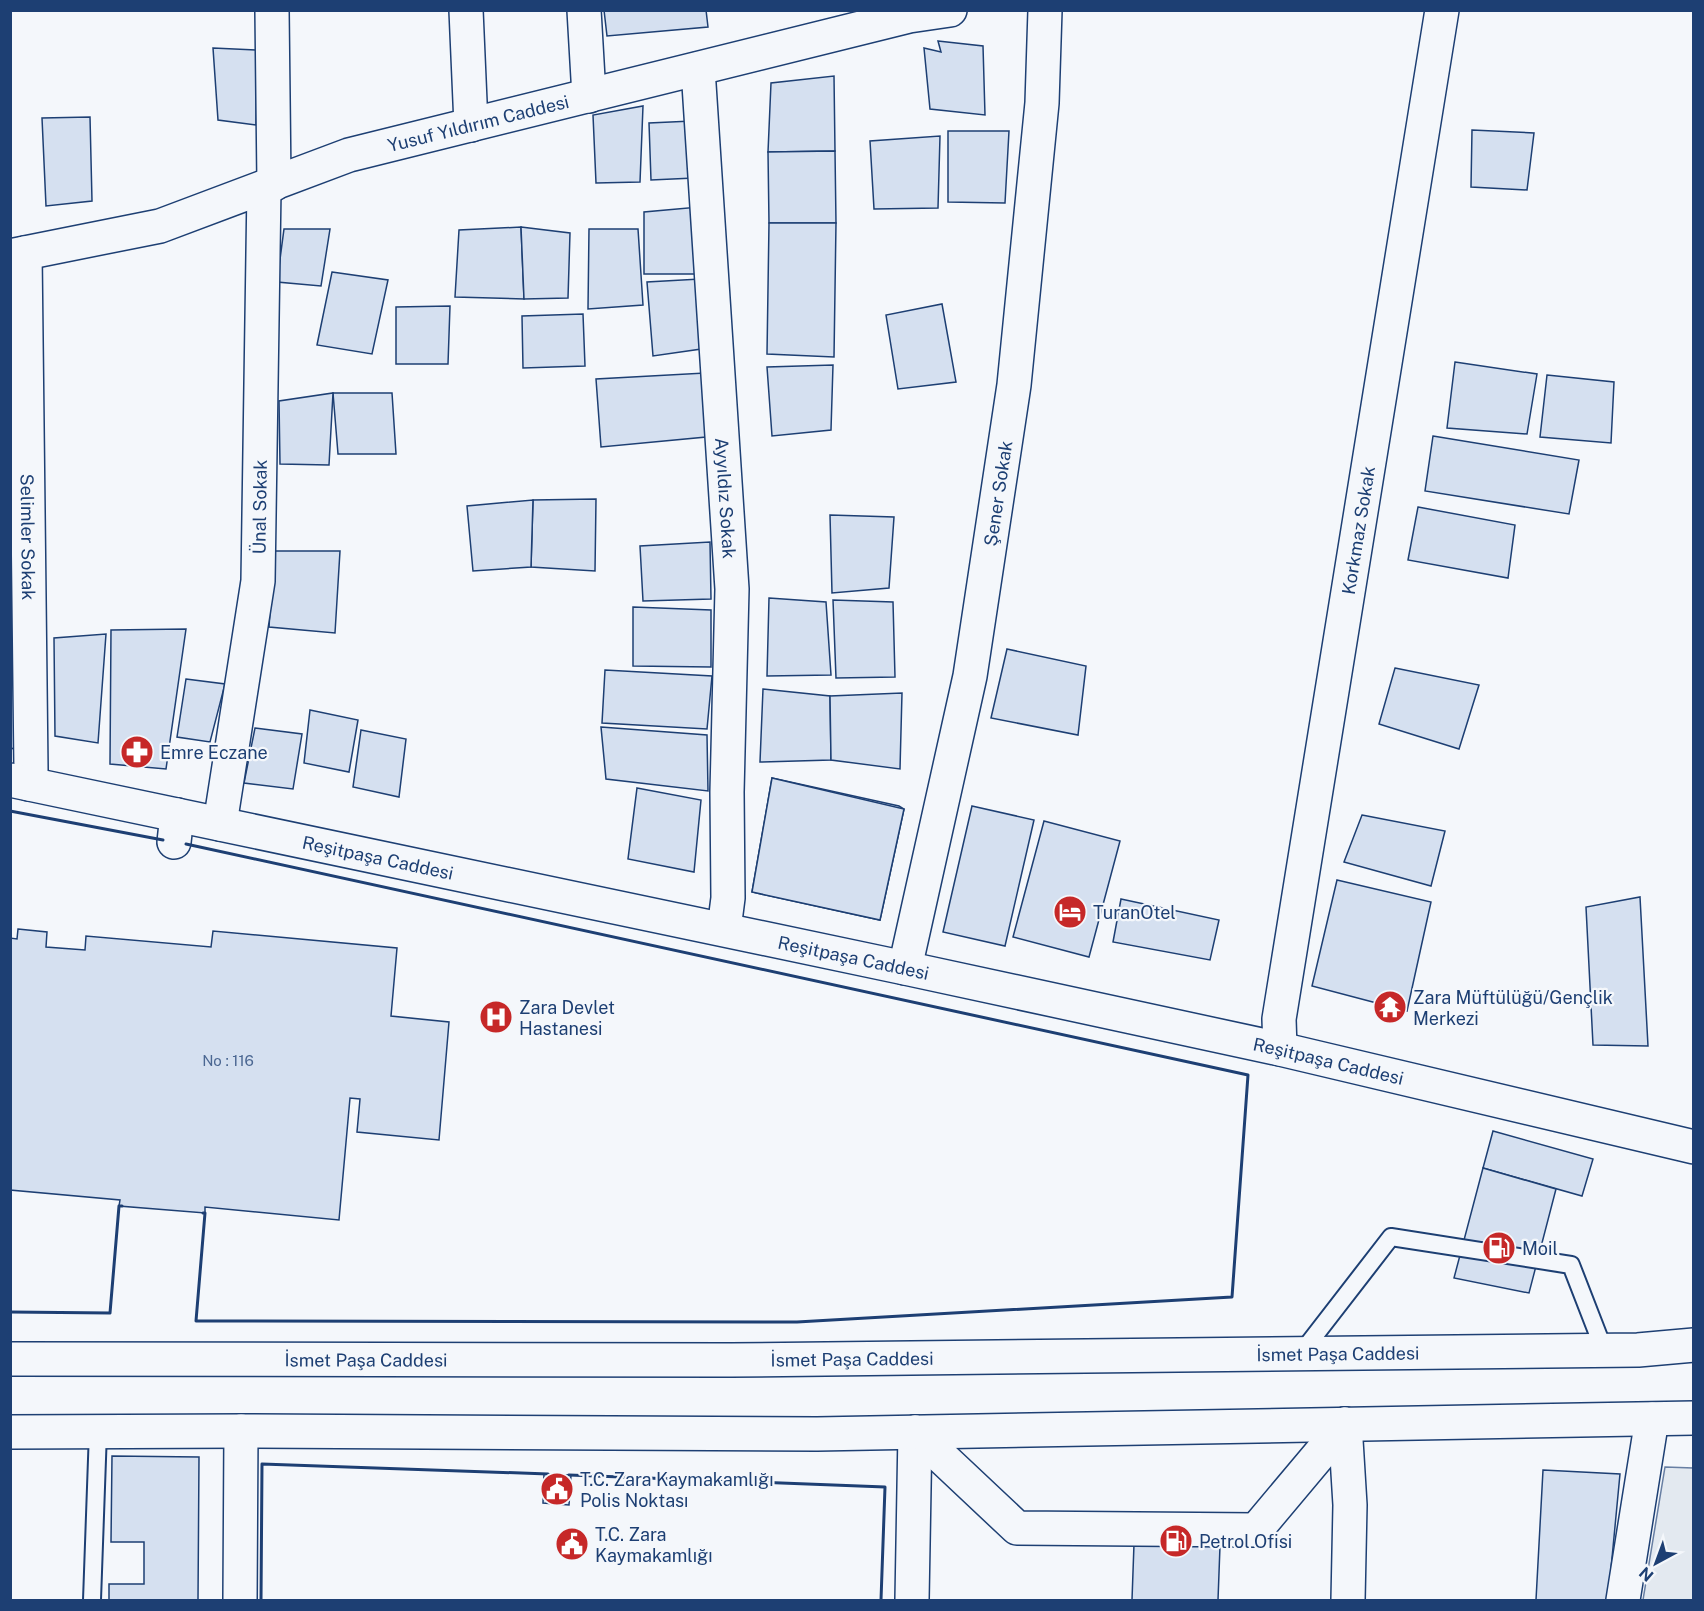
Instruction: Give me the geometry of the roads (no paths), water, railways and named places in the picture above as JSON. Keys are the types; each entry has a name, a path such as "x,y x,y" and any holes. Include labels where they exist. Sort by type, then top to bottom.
{"main road":[{"name":"Ünal Sokak","path":"220,824 258,581 272,10"},
{"path":"466,10 471,126"},
{"path":"584,10 589,96"},
{"name":"Yusuf Yıldırım Caddesi","path":"18,254 160,226 350,156 698,69 872,18 950,10"},
{"name":"Şener Sokak","path":"905,968 970,676 1014,385 1042,103 1045,10"},
{"name":"Korkmaz Sokak","path":"1280,1049 1281,1008 1442,10"},
{"name":"Ayyıldız Sokak","path":"698,69 732,589 727,792 728,898 724,929"},
{"name":"Selimler Sokak","path":"18,254 31,770 20,782"},
{"name":"Reşitpaşa Caddesi","path":"20,782 176,829 220,824 724,929 1280,1049 1694,1147"},
{"name":"İsmet Paşa Caddesi","path":"10,1359 730,1360 1638,1350 1694,1345"},
{"path":"10,1432 805,1434 1694,1418"},
{"path":"1623,1600 1652,1419"},
{"path":"915,1432 1017,1528 1256,1530 1345,1424"},
{"path":"1345,1424 1350,1505 1348,1600"},
{"path":"240,1600 241,1431"},
{"path":"912,1600 915,1432"}],"lane":[{"path":"1302,1352 1391,1237 1571,1265 1604,1350"},
{"path":"92,1600 98,1431"}],"place":[{"name":"Emre Eczane","path":"137,752"},
{"name":"TuranOtel","path":"1070,912"},
{"name":"Zara Müftülüğü/Gençlik Merkezi","path":"1390,1007"},
{"name":"Zara Devlet Hastanesi","path":"496,1017"},
{"name":"Moil","path":"1499,1248"},
{"name":"T.C. Zara Kaymakamlığı Polis Noktası","path":"557,1489"},
{"name":"Petrol Ofisi","path":"1176,1541"},
{"name":"T.C. Zara Kaymakamlığı","path":"572,1544"}]}
